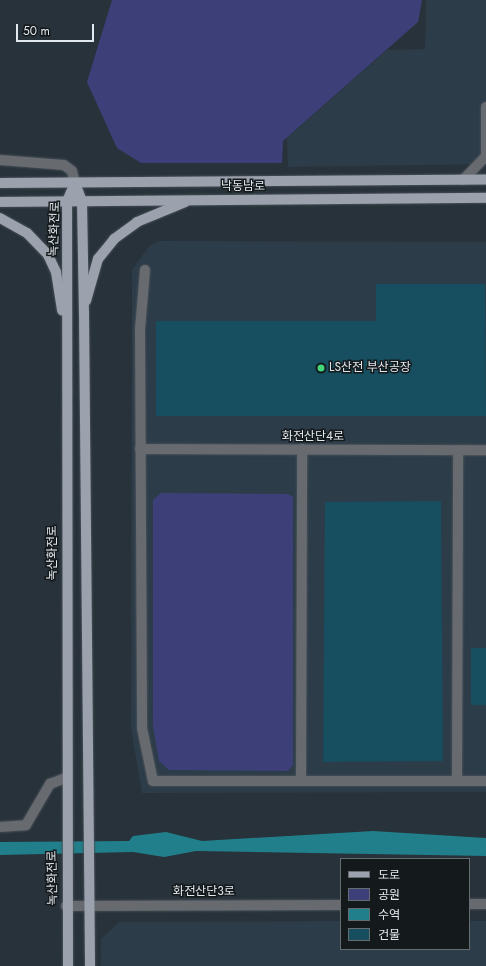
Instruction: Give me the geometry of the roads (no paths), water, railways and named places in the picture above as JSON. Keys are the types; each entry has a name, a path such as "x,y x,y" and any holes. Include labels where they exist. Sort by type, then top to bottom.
{"main road":[{"name":"낙동남로","path":"0,184 486,180"},
{"name":"녹산화전로","path":"75,183 82,201 90,966"},
{"name":"녹산화전로","path":"68,966 65,872 67,201 75,183"},
{"name":"낙동남로","path":"0,202 486,198"},
{"path":"84,312 92,275 105,248 138,222 190,200"},
{"path":"0,218 37,242 53,265 67,343"}],"street":[{"path":"463,180 486,156 486,107"},
{"path":"0,160 64,165 72,171 75,183"},
{"path":"145,270 140,329 142,728 153,781 486,781"},
{"name":"화전산단4로","path":"140,449 486,450"},
{"path":"301,781 302,450"},
{"path":"457,781 458,450"},
{"path":"0,827 26,825 50,784 66,778"},
{"path":"470,904 486,904"},
{"name":"화전산단3로","path":"66,906 340,905"}],"water":[{"path":"373,831 486,838 486,856 196,851 164,857 133,852 0,855 0,842 129,841 133,836 166,832 202,841"}],"place":[{"name":"LS산전 부산공장","path":"321,368"}]}
